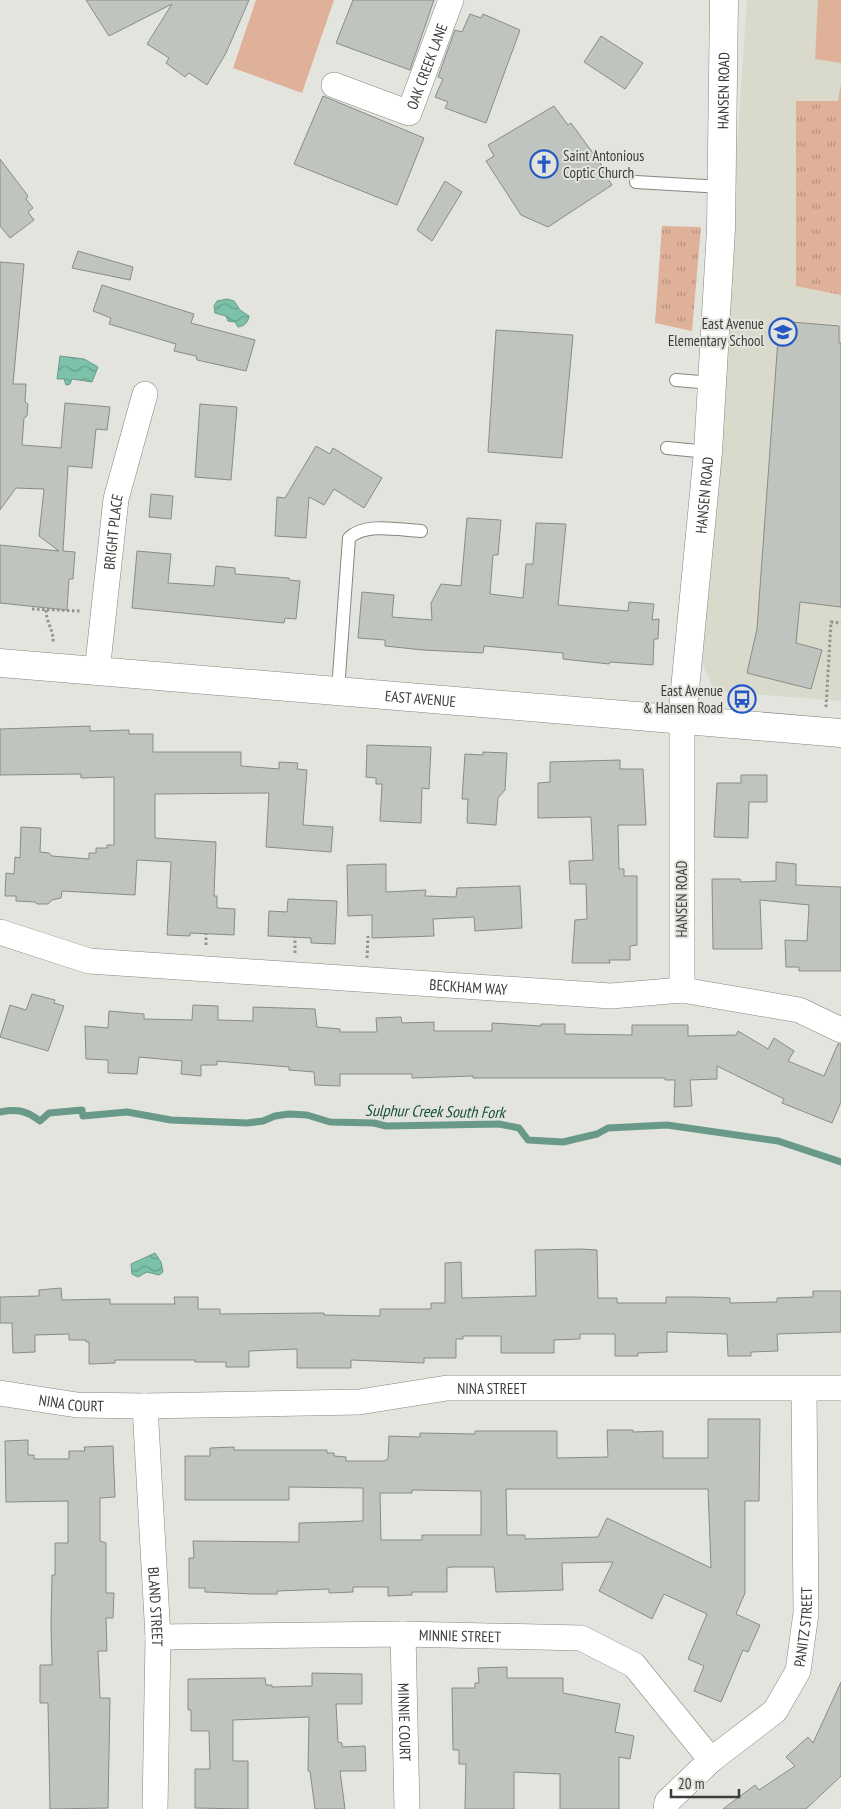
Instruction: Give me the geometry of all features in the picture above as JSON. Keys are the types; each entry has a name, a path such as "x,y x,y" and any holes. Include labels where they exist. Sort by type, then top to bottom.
{"street":[{"name":"OAK CREEK LANE","path":"334,85 409,113 451,0"},
{"name":"HANSEN ROAD","path":"682,990 682,720 708,452 722,187 724,0"},
{"name":"BRIGHT PLACE","path":"97,672 116,499 145,394"},
{"name":"EAST AVENUE","path":"0,664 338,690 841,733"},
{"name":"BECKHAM WAY","path":"0,932 89,961 611,996 682,990 799,1010 841,1030"},
{"name":"NINA STREET","path":"145,1406 359,1402 447,1388 841,1388"},
{"name":"PANITZ STREET","path":"666,1809 667,1802 711,1760 775,1711 798,1671 806,1613 804,1389"},
{"name":"NINA COURT","path":"0,1393 77,1405 145,1406"},
{"name":"BLAND STREET","path":"145,1406 158,1638 155,1809"},
{"name":"MINNIE STREET","path":"158,1638 403,1634 581,1638 634,1665 711,1760"},
{"name":"MINNIE COURT","path":"403,1634 406,1809"}],"lane":[{"path":"636,182 722,187"},
{"path":"676,380 712,383"},
{"path":"667,448 708,452"},
{"path":"338,690 349,538 359,531 381,528 421,531"}],"path":[{"path":"32,609 85,611"},
{"path":"46,610 46,616 53,629 53,644"},
{"path":"826,707 832,622 841,623"}],"shaded area":[{"name":"East Avenue Elementary School","path":"747,0 841,0 841,701 715,691 702,664"}],"green space":[{"path":"256,0 334,0 302,93 233,68"},
{"path":"818,0 841,0 841,63 815,59"},
{"path":"841,84 841,295 796,286 796,101 838,101"},
{"path":"662,226 701,227 692,331 655,323"}],"water":[{"path":"227,299 234,301 240,310 249,316 244,325 238,327 235,322 228,321 226,316 215,313 214,306 217,301"},
{"path":"60,356 84,359 98,367 92,382 72,379 70,384 66,385 64,379 57,379"},
{"path":"155,1253 161,1262 163,1272 159,1275 147,1272 138,1277 132,1274 131,1264"}],"building":[{"path":"86,0 249,0 226,53 207,85 189,73 185,77 166,63 169,58 147,44 172,4 109,36"},
{"path":"353,0 434,0 410,70 336,43"},
{"path":"470,14 481,18 483,14 520,30 486,123 445,108 448,102 435,97 443,79 438,77 455,30 462,32"},
{"path":"601,36 643,63 625,89 584,62"},
{"path":"323,96 424,138 397,205 294,164"},
{"name":"Saint Antonious Coptic Church","path":"554,106 568,125 571,123 603,167 601,169 612,185 548,227 521,215 486,161 494,156 488,145"},
{"path":"0,159 28,196 26,199 33,208 28,212 34,220 10,238 0,226"},
{"path":"445,181 462,192 432,241 417,230"},
{"path":"78,251 133,267 130,280 72,268"},
{"path":"0,262 24,264 13,384 26,384 25,402 28,404 27,416 24,418 22,445 61,448 65,403 110,407 107,430 96,429 92,468 68,466 63,551 75,552 73,579 69,579 67,610 0,603 0,545 59,551 39,536 44,489 16,488 0,510"},
{"path":"102,285 194,314 191,323 255,340 246,371 197,360 196,356 174,351 176,344 109,324 111,318 93,311"},
{"path":"791,322 839,326 839,343 841,343 841,607 800,602 796,643 822,650 811,689 747,673 757,629 778,339 785,337"},
{"path":"496,330 573,335 562,458 488,452"},
{"path":"200,404 237,407 231,480 195,477"},
{"path":"316,446 330,454 333,448 382,478 364,508 334,489 324,505 309,497 306,538 275,536 277,497 285,498"},
{"path":"151,494 173,496 171,519 149,517"},
{"path":"467,518 501,520 498,555 493,555 490,594 523,598 526,564 533,564 536,523 566,524 558,605 628,611 629,602 654,604 652,620 659,619 658,639 654,639 653,665 610,662 609,664 563,659 563,653 484,646 483,653 423,650 385,646 385,640 358,638 362,592 394,595 392,617 432,620 431,603 441,584 461,586"},
{"path":"137,551 171,554 168,583 214,586 216,566 235,568 235,574 289,578 289,580 300,581 296,619 285,618 284,623 132,608"},
{"path":"90,726 90,731 129,730 129,734 153,734 153,752 241,752 241,766 279,769 279,762 298,763 297,769 307,770 303,825 333,827 331,852 266,847 269,793 155,794 155,838 216,842 214,896 217,896 217,908 235,909 234,935 190,933 190,936 167,935 171,862 137,860 135,895 62,891 61,898 52,900 48,904 16,901 16,896 5,896 6,873 14,874 15,857 20,858 21,827 41,828 40,852 49,853 52,856 89,859 89,853 96,853 96,848 107,848 107,845 114,845 114,777 81,778 81,774 0,775 0,729"},
{"path":"367,745 431,747 429,789 422,788 421,823 380,821 382,784 376,784 376,778 366,777"},
{"path":"483,752 507,753 505,790 498,798 496,825 467,823 468,799 462,799 465,754 483,755"},
{"path":"620,760 620,769 643,769 646,825 618,825 619,869 624,869 624,876 637,876 637,945 630,946 630,960 609,960 610,963 572,963 575,920 587,919 586,884 570,884 569,861 593,860 591,817 538,818 538,783 550,782 550,762"},
{"path":"741,775 767,775 767,802 749,802 748,838 714,837 717,783 741,783"},
{"path":"776,862 796,864 796,885 841,887 841,971 799,971 799,967 786,967 785,940 807,941 809,905 760,900 762,949 713,949 712,879 740,879 741,882 776,881"},
{"path":"386,864 386,892 426,890 425,896 456,897 457,888 520,886 522,928 475,931 474,917 433,919 434,936 372,938 372,915 348,916 347,865"},
{"path":"288,899 337,901 335,944 311,943 311,938 268,936 269,911 287,912"},
{"path":"32,994 55,1000 54,1003 64,1006 48,1051 0,1037 10,1005 26,1010"},
{"path":"193,1005 218,1006 218,1020 253,1021 253,1007 315,1009 317,1027 340,1029 340,1032 377,1032 376,1018 401,1017 402,1023 434,1022 434,1031 492,1031 492,1023 541,1026 541,1024 565,1024 565,1034 632,1035 632,1025 688,1025 688,1036 736,1035 738,1031 768,1049 774,1038 794,1051 788,1061 824,1076 838,1044 841,1044 841,1102 832,1123 782,1103 784,1099 717,1066 717,1079 690,1080 692,1106 674,1107 675,1080 665,1080 665,1078 473,1078 473,1076 412,1078 412,1074 340,1074 340,1086 315,1085 314,1072 289,1070 289,1067 217,1061 217,1065 201,1065 201,1076 181,1074 182,1061 139,1057 137,1074 108,1073 108,1060 86,1059 85,1026 108,1028 109,1011 144,1014 144,1019 192,1020"},
{"path":"535,1250 597,1250 598,1298 617,1298 617,1303 666,1303 666,1297 730,1298 730,1303 777,1302 777,1298 813,1297 813,1291 841,1291 841,1332 777,1334 778,1351 751,1352 751,1356 728,1356 727,1334 667,1332 667,1352 638,1353 638,1356 615,1356 615,1334 580,1334 580,1339 554,1340 554,1353 501,1353 501,1336 463,1336 463,1339 456,1339 456,1358 424,1358 424,1363 351,1360 351,1368 297,1368 297,1349 249,1351 249,1367 226,1367 226,1362 195,1362 195,1360 115,1360 115,1363 89,1364 89,1342 86,1342 86,1340 69,1340 69,1334 35,1335 35,1352 13,1353 12,1323 0,1323 0,1297 39,1296 39,1290 61,1288 62,1300 110,1299 110,1304 175,1304 174,1297 198,1297 198,1309 220,1309 220,1314 324,1313 324,1315 380,1316 380,1309 431,1309 431,1303 445,1303 445,1263 461,1262 462,1298 536,1296"},
{"path":"708,1419 760,1419 759,1501 745,1501 745,1593 736,1614 760,1625 748,1652 743,1650 721,1702 694,1691 704,1666 688,1659 707,1614 664,1594 652,1619 599,1591 613,1562 562,1563 563,1590 496,1592 494,1567 447,1568 447,1592 412,1592 412,1595 388,1596 388,1587 353,1587 353,1592 329,1593 329,1589 277,1591 277,1594 205,1592 205,1588 189,1588 189,1558 194,1558 193,1541 299,1542 299,1523 363,1521 363,1488 289,1487 289,1500 185,1500 185,1456 210,1456 210,1448 234,1447 234,1450 327,1450 327,1453 334,1453 334,1456 346,1457 346,1461 384,1461 388,1459 389,1436 420,1437 420,1433 475,1434 475,1431 557,1431 557,1458 608,1457 607,1430 633,1430 633,1432 663,1431 663,1458 708,1458","holes":["506,1489 708,1489 711,1568 607,1518 598,1537 525,1539 525,1535 507,1535","412,1490 481,1491 481,1535 422,1535 422,1540 381,1540 380,1493 412,1493"]},
{"path":"28,1440 28,1455 34,1455 34,1459 69,1459 69,1451 85,1451 84,1447 113,1446 115,1497 100,1498 100,1541 106,1543 106,1593 114,1593 113,1618 106,1618 107,1651 98,1651 100,1698 110,1698 108,1808 50,1809 48,1703 40,1703 40,1665 52,1665 52,1575 55,1575 55,1543 68,1543 68,1501 6,1502 5,1441"},
{"path":"507,1667 507,1678 563,1678 563,1693 620,1704 615,1732 634,1736 630,1759 619,1757 619,1809 560,1809 560,1774 514,1772 514,1809 465,1809 466,1764 459,1764 459,1750 453,1750 452,1688 475,1688 475,1683 479,1683 478,1668"},
{"path":"312,1673 362,1674 362,1704 336,1704 338,1742 342,1743 342,1747 365,1746 366,1771 340,1771 345,1809 315,1809 310,1771 308,1771 309,1717 233,1720 233,1761 248,1761 248,1809 195,1808 195,1769 210,1769 209,1731 191,1731 191,1710 188,1710 188,1679 265,1678 266,1685 272,1685 272,1687 312,1686"},
{"path":"841,1682 841,1776 806,1809 723,1809 755,1785 759,1790 795,1766 786,1757 808,1737 813,1743"}],"waterway":[{"name":"Sulphur Creek South Fork","path":"0,1112 21,1111 40,1121 49,1113 82,1110 83,1116 127,1112 171,1120 247,1123 289,1114 307,1115 330,1122 374,1123 386,1126 499,1124 519,1128 528,1140 563,1142 597,1134 608,1128 667,1125 778,1141 841,1162"}],"place":[{"name":"Saint Antonious Coptic Church","path":"544,164"},
{"name":"East Avenue Elementary School","path":"783,332"},
{"name":"East Avenue & Hansen Road","path":"742,699"}]}
